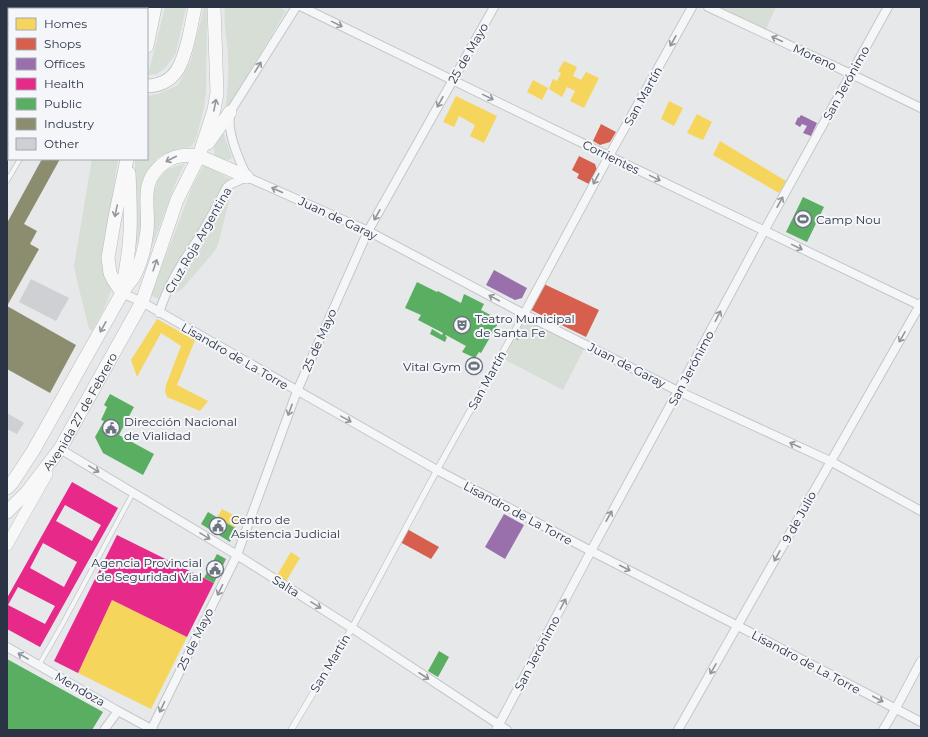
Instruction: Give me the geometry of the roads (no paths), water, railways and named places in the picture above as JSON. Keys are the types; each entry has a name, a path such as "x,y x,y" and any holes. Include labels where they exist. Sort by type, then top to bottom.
{"highway":[{"path":"148,42 156,7"},
{"path":"148,86 158,85 168,80 176,73 184,56 195,7"},
{"path":"198,156 214,110 217,93 214,7"},
{"path":"198,156 230,112"},
{"path":"122,293 133,278 144,248 147,230 148,184 150,177 158,168 174,157 191,155 198,156 247,177"},
{"name":"Avenida 27 de Febrero","path":"7,512 27,492 60,449 142,302 177,200 198,156"},
{"path":"122,293 128,259 130,234 128,160"},
{"path":"122,293 110,273 108,258 114,217 128,160"},
{"name":"Avenida 27 de Febrero","path":"7,488 34,452 122,293"}],"main road":[{"path":"7,545 60,449"}],"street":[{"path":"247,177 241,165 231,135 230,112 296,7"},
{"name":"Corrientes","path":"302,7 764,231 921,305"},
{"name":"25 de Mayo","path":"152,730 237,555 297,391 368,231 494,7"},
{"name":"San Martín","path":"291,730 352,628 437,470 692,7"},
{"name":"Moreno","path":"708,7 921,108"},
{"name":"San Jerónimo","path":"498,728 591,551 764,231 888,7"},
{"name":"Juan de Garay","path":"247,177 368,231 524,314 678,391 830,461 921,511"},
{"name":"Cruz Roja Argentina","path":"159,313 170,285 227,187 247,177"},
{"name":"Lisandro de La Torre","path":"122,293 142,302 437,470 921,722"},
{"name":"9 de Julio","path":"678,730 830,461 921,305"},
{"name":"Salta","path":"60,449 237,555 352,628 498,728 507,730"},
{"name":"Mendoza","path":"7,647 152,730"},
{"path":"883,730 921,661"},
{"path":"104,730 118,711"}],"lane":[{"path":"7,182 19,160"},
{"path":"39,666 133,492"}],"place":[{"name":"Camp Nou","path":"803,219"},
{"name":"Teatro Municipal de Santa Fe","path":"462,325"},
{"name":"Vital Gym","path":"474,366"},
{"name":"Dirección Nacional de Vialidad","path":"111,428"},
{"name":"Centro de Asistencia Judicial","path":"218,526"},
{"name":"Agencia Provincial de Seguridad Vial","path":"215,569"}]}
